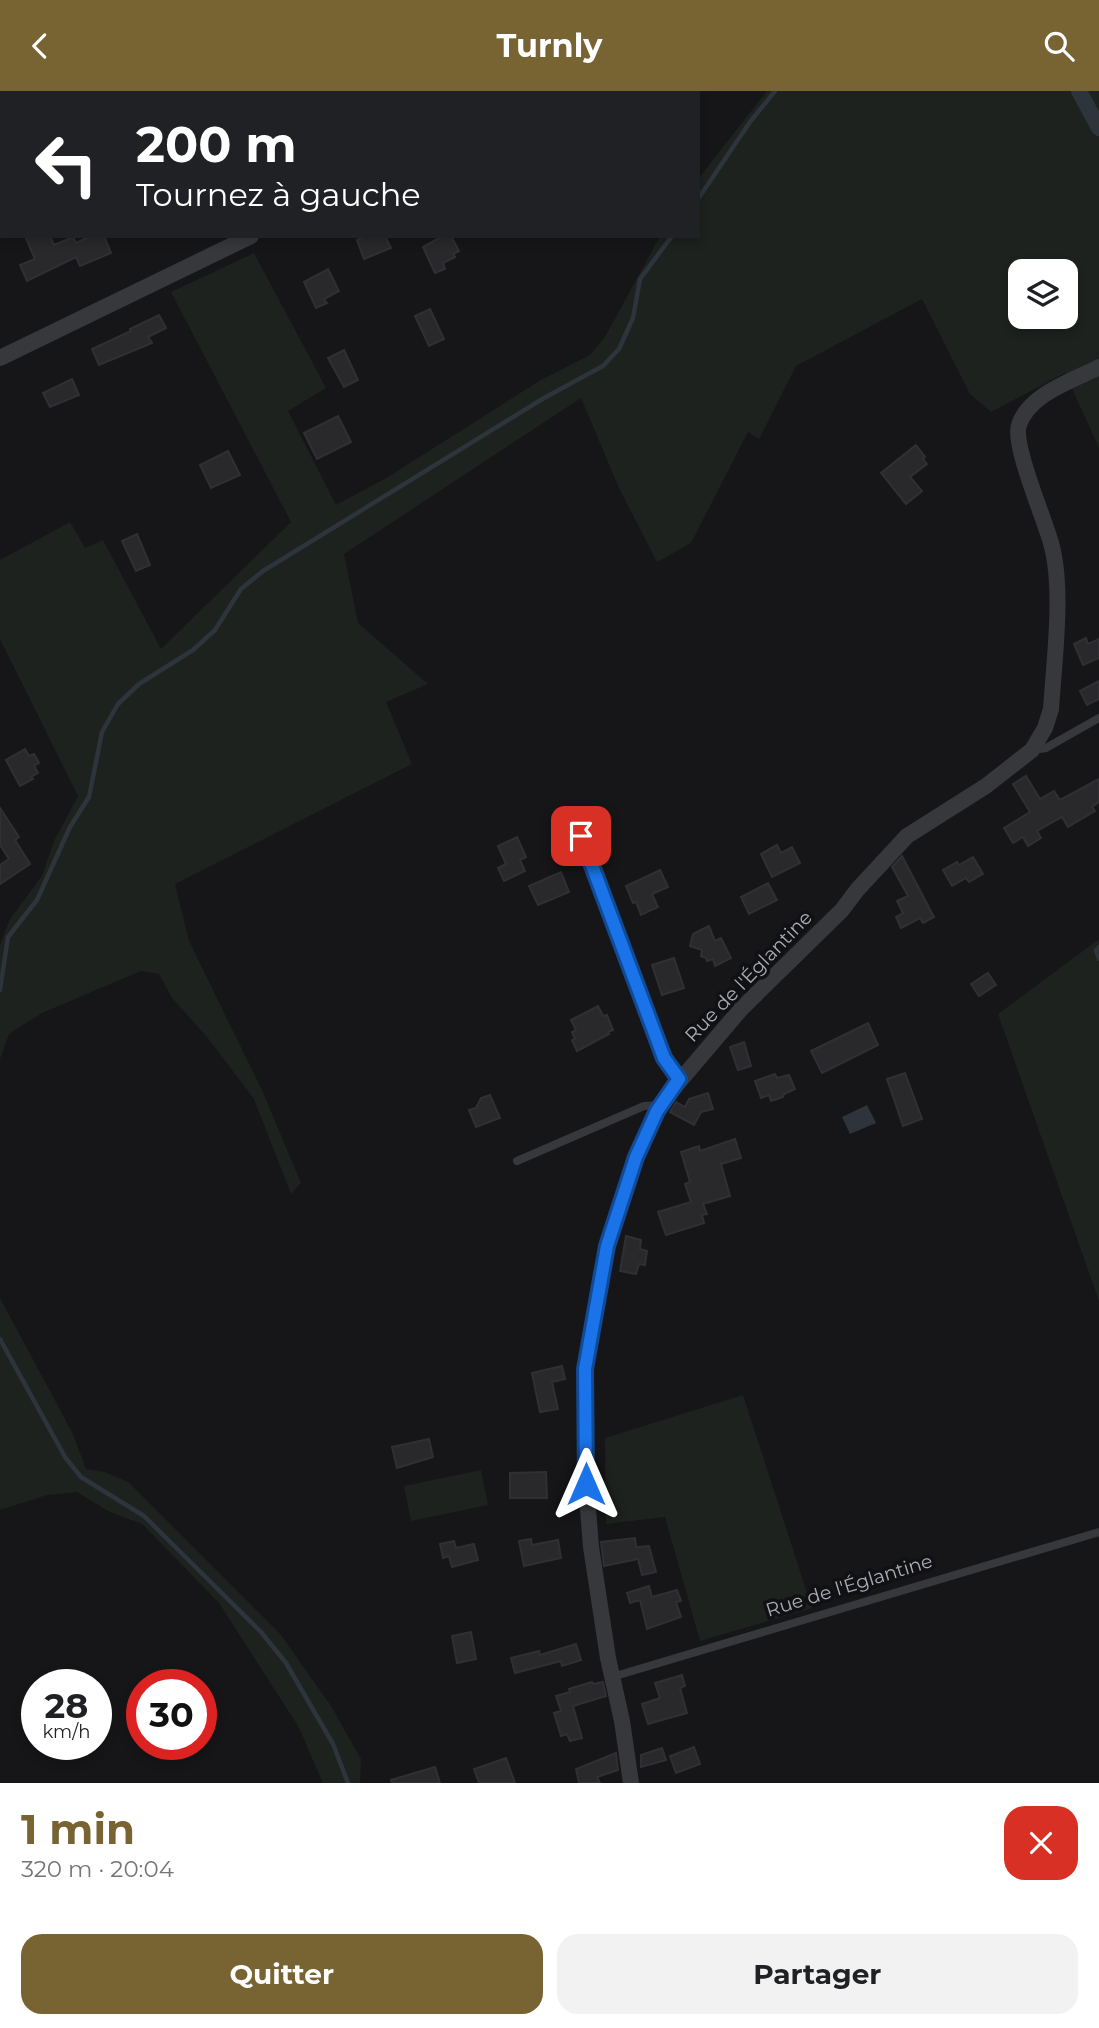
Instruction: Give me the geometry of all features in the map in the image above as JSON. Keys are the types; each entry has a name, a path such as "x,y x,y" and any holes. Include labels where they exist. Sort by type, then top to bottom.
{"street":[{"path":"0,358 247,238"},
{"name":"Rue de l'Églantine","path":"631,1783 591,1547 586,1484 585,1369 607,1246 636,1157 661,1105 679,1079 741,1009 842,910 907,836 986,786 1032,750 1045,728 1051,709 1057,576 1051,544 1021,452 1017,428 1036,401 1099,367"}],"lane":[{"name":"Rue de l'Églantine","path":"1032,750 1046,748 1099,718"},
{"path":"581,836 664,1058 679,1079"},
{"path":"517,1161 644,1106 661,1105"},
{"name":"Rue de l'Églantine","path":"612,1677 1099,1532"}],"shaded area":[{"path":"767,91 1099,91 1099,448 1065,373 991,412 970,394 922,299 796,366 759,439 748,432 691,543 657,562 619,488 581,398 344,554 358,623 428,684 386,702 412,764 175,884 189,941 262,1090 301,1183 291,1194 254,1099 207,1037 172,998 159,974 141,971 42,1013 9,1034 0,1059 0,945 10,919 42,876 54,841 78,796 0,639 0,560 70,522 85,548 103,540 161,649 291,522 171,292 254,253 326,388 288,411 336,505 388,477 539,381 590,355 605,337 659,238 700,238 700,176"},
{"path":"1099,939 1099,1301 998,1014"},
{"path":"867,1105 876,1123 850,1134 842,1117"},
{"path":"0,1298 73,1434 86,1469 105,1472 128,1482 281,1635 331,1706 361,1759 360,1783 323,1783 298,1726 219,1603 142,1524 108,1511 77,1492 47,1495 0,1510"},
{"path":"743,1395 812,1608 700,1641 665,1517 606,1524 605,1438"},
{"path":"481,1470 488,1505 411,1521 404,1486"}],"building":[{"path":"26,238 51,238 54,245 71,238 76,243 87,238 105,238 111,253 80,266 76,257 27,281 20,265 35,259"},
{"path":"386,238 391,248 364,259 357,240"},
{"path":"439,238 452,238 459,251 453,254 455,257 443,263 445,269 435,273 423,247"},
{"path":"328,269 339,291 324,299 327,303 316,308 304,282"},
{"path":"430,309 444,339 429,346 415,316"},
{"path":"159,315 166,328 148,337 152,343 99,365 92,349"},
{"path":"344,350 358,380 344,387 328,358"},
{"path":"72,379 79,395 50,407 43,393"},
{"path":"338,416 351,442 317,459 304,433"},
{"path":"916,445 927,464 910,477 922,491 906,504 881,473"},
{"path":"228,451 240,475 211,488 200,465"},
{"path":"137,534 150,565 136,571 122,541"},
{"path":"1086,638 1088,644 1099,639 1099,658 1083,665 1074,644"},
{"path":"1099,681 1099,699 1087,705 1080,691"},
{"path":"25,749 29,756 34,754 39,763 34,766 38,773 20,786 6,760"},
{"path":"1026,776 1040,799 1054,791 1060,800 1099,779 1099,802 1092,807 1095,811 1068,827 1062,817 1037,831 1041,838 1028,846 1023,837 1013,843 1004,828 1030,812 1013,784"},
{"path":"0,808 19,837 15,840 30,864 0,884 0,865 9,859 0,845"},
{"path":"517,837 526,857 520,860 525,871 504,881 498,868 506,864 498,846"},
{"path":"777,845 781,853 792,847 800,863 772,877 761,854"},
{"path":"902,856 934,917 923,923 920,918 901,928 896,917 903,913 897,901 908,896 892,867"},
{"path":"973,857 983,874 969,882 966,878 952,886 943,870"},
{"path":"660,870 668,887 652,894 658,907 641,915 626,886"},
{"path":"561,872 569,892 538,905 529,886"},
{"path":"768,883 777,900 749,914 741,897"},
{"path":"709,926 715,941 721,938 731,958 715,966 713,959 707,961 701,956 702,950 690,946 693,934"},
{"path":"674,958 684,988 662,995 652,965"},
{"path":"988,973 996,985 979,996 971,984"},
{"path":"598,1006 603,1016 607,1015 613,1030 577,1051 572,1040 575,1039 572,1032 576,1030 571,1020"},
{"path":"868,1023 878,1045 822,1073 811,1051"},
{"path":"744,1042 751,1066 738,1070 730,1047"},
{"path":"905,1073 922,1119 903,1126 887,1079"},
{"path":"775,1074 777,1078 789,1075 795,1089 771,1101 769,1095 761,1098 755,1081"},
{"path":"708,1093 713,1109 701,1112 694,1125 670,1112 676,1102 685,1107 689,1099"},
{"path":"490,1095 500,1118 476,1127 469,1110 476,1108 481,1098"},
{"path":"735,1139 741,1158 721,1164 730,1196 703,1204 707,1214 702,1215 704,1223 666,1235 658,1212 691,1202 685,1184 690,1182 681,1152 699,1146 700,1151"},
{"path":"626,1236 641,1240 640,1249 647,1251 645,1265 639,1264 636,1274 620,1271"},
{"path":"562,1366 565,1379 552,1382 558,1409 540,1412 532,1373"},
{"path":"429,1439 433,1457 397,1468 392,1447"},
{"path":"546,1472 547,1498 510,1498 510,1473"},
{"path":"635,1538 636,1547 649,1546 656,1572 642,1575 638,1559 604,1566 601,1542"},
{"path":"531,1539 532,1545 558,1540 561,1558 524,1566 519,1541"},
{"path":"454,1541 456,1548 474,1544 478,1560 452,1567 449,1556 443,1558 440,1544"},
{"path":"649,1586 652,1597 677,1590 681,1601 676,1602 681,1617 647,1629 640,1600 630,1603 627,1593"},
{"path":"471,1632 476,1659 457,1663 452,1636"},
{"path":"576,1644 581,1660 562,1666 561,1661 515,1673 511,1658 539,1651 540,1655"},
{"path":"682,1675 685,1686 680,1688 687,1713 648,1724 642,1704 660,1698 655,1683"},
{"path":"592,1682 603,1682 606,1696 573,1706 582,1738 570,1741 567,1734 561,1736 554,1713 561,1711 556,1696"},
{"path":"694,1747 700,1764 676,1773 670,1756"},
{"path":"662,1748 666,1760 641,1767 641,1755"},
{"path":"616,1753 618,1770 597,1777 600,1783 579,1783 576,1769"},
{"path":"506,1758 515,1783 479,1783 474,1769"},
{"path":"435,1767 440,1783 392,1783 391,1780"}],"waterway":[{"path":"700,196 750,122 775,91"},
{"path":"1079,91 1099,128"},
{"path":"0,990 8,937 37,900 70,827 89,797 102,732 118,704 139,684 193,650 215,630 241,589 263,571 544,398 603,366 619,349 633,318 640,279 671,238"},
{"path":"1099,947 1096,950 1099,959"},
{"path":"0,1339 65,1457 81,1477 144,1516 261,1632 286,1663 333,1744 348,1783"}],"route":[{"path":"581,836 664,1058 679,1079 657,1111 636,1157 607,1246 585,1369 586,1484"}]}
